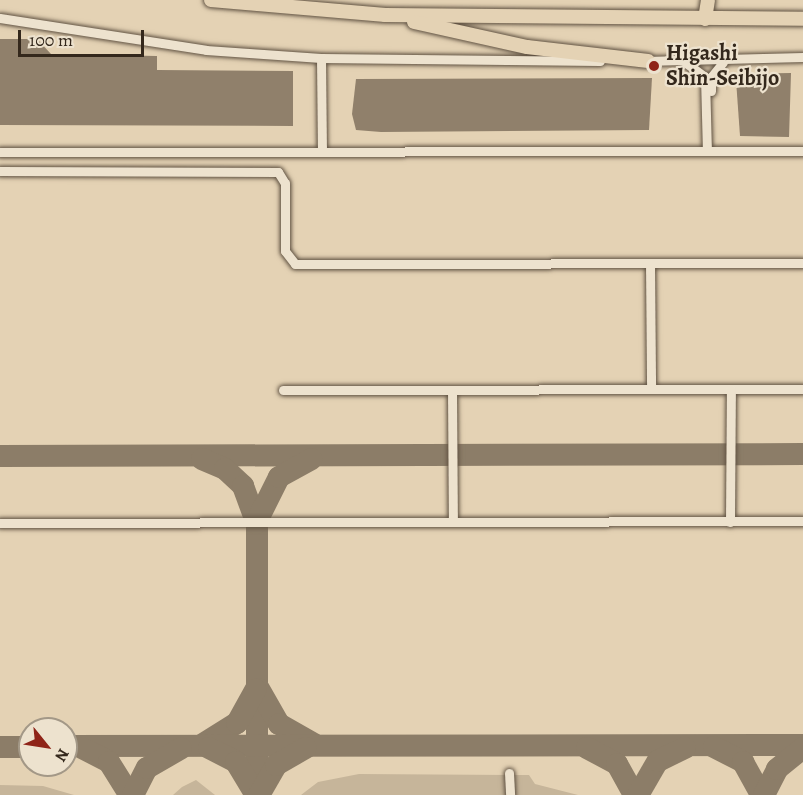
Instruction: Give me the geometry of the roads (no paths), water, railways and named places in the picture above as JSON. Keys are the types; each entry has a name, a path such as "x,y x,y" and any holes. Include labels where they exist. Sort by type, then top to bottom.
{"highway":[{"path":"211,0 386,15 803,19"},
{"path":"702,0 705,19"},
{"path":"705,19 708,0"},
{"path":"386,15 511,44 648,61"}],"street":[{"path":"0,18 206,50 321,58 723,62 803,57"},
{"path":"321,58 322,151"},
{"path":"681,61 705,76 709,151"},
{"path":"709,151 710,84 723,62"},
{"path":"0,153 803,151"},
{"path":"0,171 278,172 285,183 285,251 295,264 803,262"},
{"path":"651,263 651,389"},
{"path":"730,522 731,389"},
{"path":"283,390 803,389"},
{"path":"452,390 453,522"},
{"path":"0,523 803,521"},
{"path":"509,773 510,795"}],"place":[{"name":"Higashi Shin-Seibijo","path":"654,66"}]}
